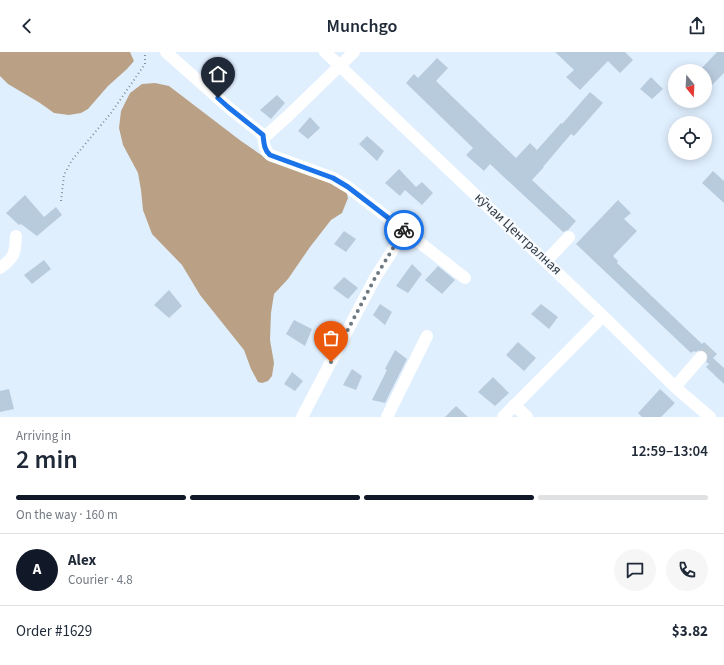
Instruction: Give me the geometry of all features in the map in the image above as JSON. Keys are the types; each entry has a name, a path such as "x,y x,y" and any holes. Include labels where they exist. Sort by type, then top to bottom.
{"street":[{"path":"166,52 228,107 263,135 264,145 270,155 333,178 348,187 465,278"},
{"name":"кӯчаи Централная","path":"325,52 546,261 676,387 710,417"},
{"path":"263,135 268,134 354,52"},
{"path":"302,417 375,278 405,231"},
{"path":"0,268 13,256 16,248 16,236"},
{"path":"546,261 569,238"},
{"path":"503,417 603,316"},
{"path":"386,417 426,336"},
{"path":"676,387 701,357"},
{"path":"514,405 527,417"}],"path":[{"path":"61,201 64,175 72,160 111,114 145,64 145,52"}],"shaded area":[{"path":"0,52 130,52 134,61 108,86 88,109 81,113 69,115 54,113 8,84 0,76"},
{"path":"155,83 169,86 241,141 270,161 345,186 348,198 342,213 331,220 288,279 274,294 271,313 270,340 274,363 272,376 268,381 262,383 258,382 251,369 244,350 200,295 182,265 152,234 143,210 138,173 123,145 119,128 121,111 130,93 142,84"}],"building":[{"path":"555,52 625,52 633,60 620,73 608,61 580,90 566,77 574,70"},
{"path":"717,52 724,52 724,73 712,85 712,64 706,64"},
{"path":"437,58 448,68 436,81 516,158 530,143 537,150 590,92 603,103 574,136 571,134 532,180 576,221 568,230 563,232 490,164 484,171 466,155 473,148 406,83 414,74 418,78"},
{"path":"651,77 663,89 652,99 640,89"},
{"path":"277,95 285,103 271,119 260,110"},
{"path":"310,117 320,128 308,139 298,131"},
{"path":"367,136 384,151 377,161 359,144"},
{"path":"399,169 416,187 422,182 433,193 422,205 405,190 400,196 385,183"},
{"path":"713,171 724,181 724,203 702,183"},
{"path":"25,195 44,217 56,207 62,215 37,236 21,224 19,225 6,213"},
{"path":"618,200 631,213 624,219 637,231 613,256 618,261 617,263 702,344 704,342 717,354 713,358 724,368 724,384 706,367 709,364 706,362 708,355 706,352 699,350 691,353 576,244"},
{"path":"344,231 356,239 346,252 334,244"},
{"path":"44,260 51,269 32,284 24,275"},
{"path":"412,264 422,274 408,293 396,286"},
{"path":"438,266 455,280 442,294 425,280"},
{"path":"344,277 358,288 348,299 333,288"},
{"path":"169,290 182,306 169,318 154,305"},
{"path":"380,304 392,312 385,325 373,315"},
{"path":"541,304 558,317 549,329 531,314"},
{"path":"294,320 312,329 305,346 286,334"},
{"path":"518,342 536,358 524,371 506,355"},
{"path":"395,350 407,359 385,403 372,400 387,370 385,369"},
{"path":"352,369 362,376 356,390 343,385"},
{"path":"292,372 303,381 295,391 284,384"},
{"path":"493,377 509,393 495,406 478,392"},
{"path":"9,389 14,409 0,412 0,391"},
{"path":"660,389 675,403 661,417 642,417 638,413"},
{"path":"456,406 468,417 445,417"}],"tunnel":[{"path":"701,357 710,348"}],"way so far":[{"path":"331,362 375,278 405,231 404,230"}],"route":[{"path":"218,98 263,135 264,145 270,155 333,178 348,187 404,230"}]}
